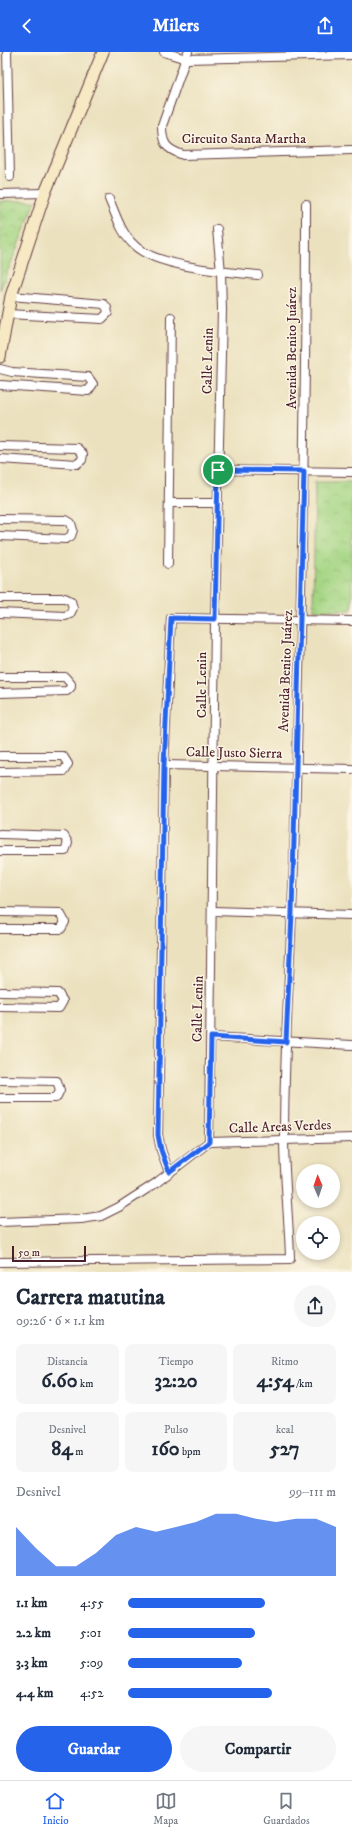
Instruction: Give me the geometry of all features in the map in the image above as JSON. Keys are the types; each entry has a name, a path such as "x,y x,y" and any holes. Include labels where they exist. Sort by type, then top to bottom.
{"street":[{"path":"8,52 10,177"},
{"path":"0,357 6,314 45,194 103,52"},
{"path":"164,52 187,55 352,55"},
{"name":"Circuito Santa Martha","path":"187,55 162,126 162,138 170,150 183,155 352,150"},
{"path":"0,194 45,194"},
{"path":"109,199 122,229 134,245 148,256 164,261 221,272 258,275"},
{"name":"Avenida Benito Juárez","path":"0,1262 290,1258 284,1140 286,1042 292,913 301,620 304,471 306,204"},
{"name":"Calle Lenin","path":"209,1142 213,911 215,619 221,272 217,229"},
{"path":"6,314 102,319 108,313 108,308 104,304 11,296"},
{"path":"168,564 171,317"},
{"path":"0,369 12,372 88,377 93,384 88,391 0,385"},
{"path":"0,446 77,448 82,454 82,460 78,464 0,459"},
{"path":"218,470 352,472"},
{"path":"168,503 218,503"},
{"path":"0,519 66,520 72,523 73,530 71,536 66,539 0,536"},
{"path":"0,598 65,598 71,601 73,608 70,614 65,616 0,613"},
{"path":"169,1172 161,1150 158,1135 164,765 171,618 352,621"},
{"path":"0,677 66,677 71,684 67,691 0,693"},
{"path":"0,756 64,756 68,764 64,771 0,772"},
{"name":"Calle Justo Sierra","path":"164,765 352,769"},
{"path":"0,834 64,836 68,843 65,851 0,851"},
{"path":"213,911 352,914"},
{"path":"0,912 60,913 65,922 61,929 0,929"},
{"path":"0,992 58,993 63,1001 59,1008 0,1007"},
{"path":"211,1037 352,1045"},
{"path":"0,1080 57,1081 60,1090 56,1098 0,1098"},
{"name":"Calle Areas Verdes","path":"209,1142 352,1138"},
{"path":"0,1222 101,1216 119,1207 209,1142"}],"green space":[{"path":"0,201 36,201 0,290"},
{"path":"315,482 352,482 352,610 313,610"}],"route":[{"path":"218,470 304,471 292,913 286,1042 211,1037 209,1142 169,1172 164,1161 158,1135 164,765 171,618 215,619 218,470"}]}
